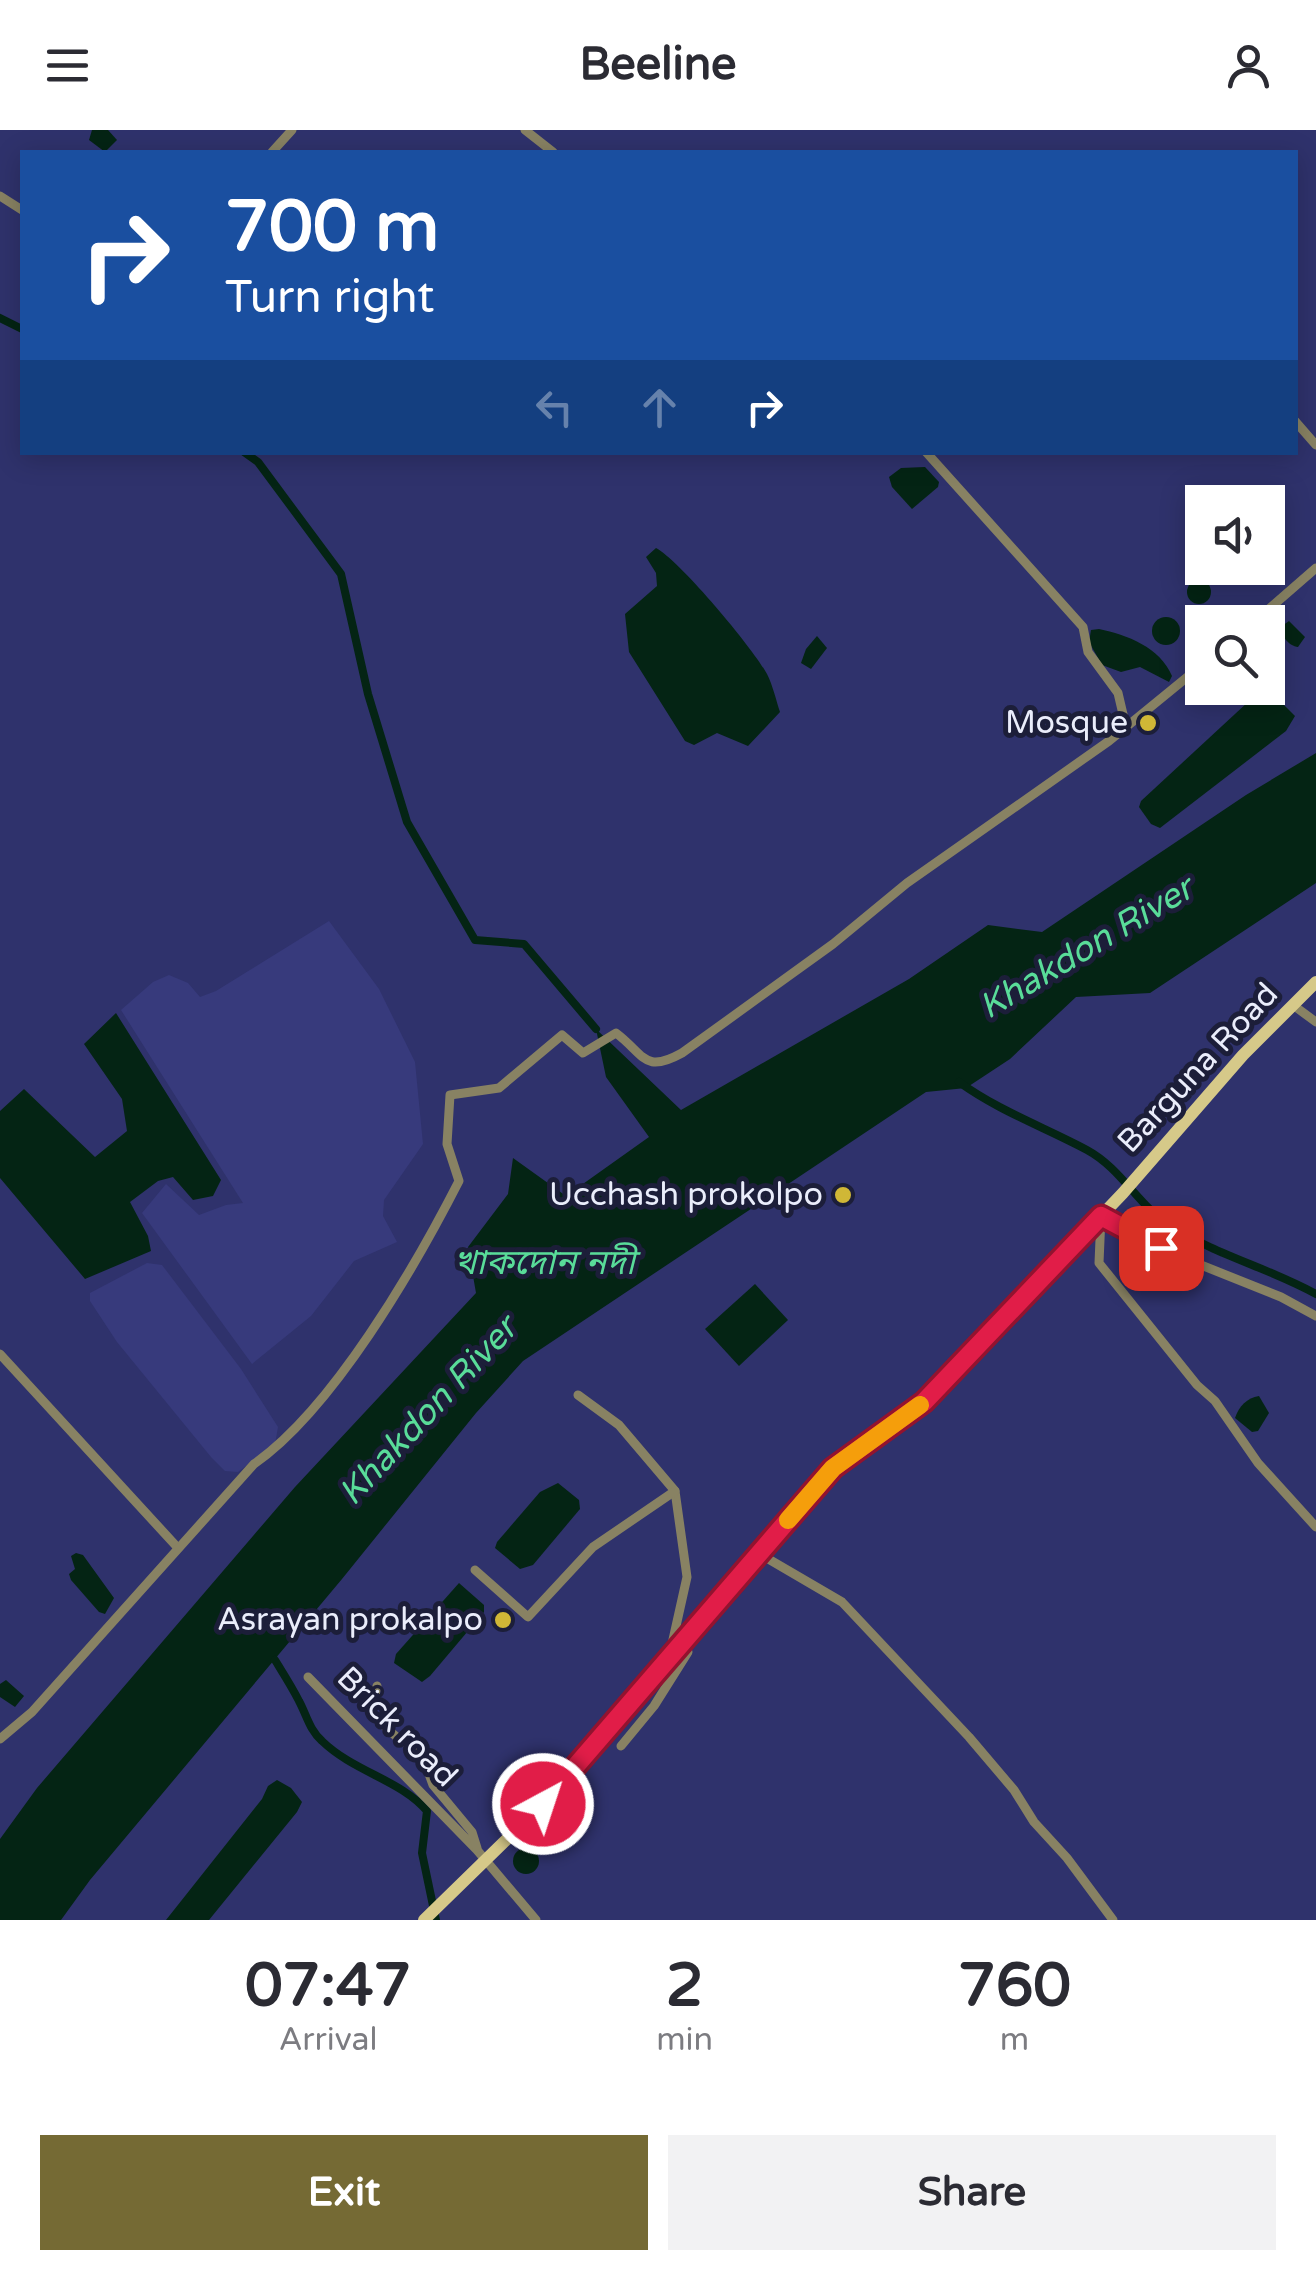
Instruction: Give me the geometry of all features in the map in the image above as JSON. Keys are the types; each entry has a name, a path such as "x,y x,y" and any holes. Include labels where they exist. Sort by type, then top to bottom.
{"main road":[{"name":"Barguna Road","path":"1101,1216 1243,1055 1316,982"},
{"path":"424,1920 482,1855 543,1804 833,1468 924,1402 1101,1216"}],"street":[{"path":"274,150 292,130"},
{"path":"530,131 551,150"},
{"path":"1298,425 1316,445"},
{"path":"929,455 1083,626 1088,652 1118,693 1126,727"},
{"path":"1274,605 1316,568"},
{"path":"0,1738 32,1712 254,1464 275,1450 348,1364 436,1225 458,1181 447,1144 450,1095 499,1088 562,1034 584,1053 616,1032 645,1062 661,1064 742,1012 907,884 1126,727 1185,679"},
{"path":"1293,1005 1316,1022"},
{"path":"1316,1316 1281,1296 1161,1248 1101,1216 1099,1263 1197,1385 1215,1401 1258,1463 1316,1527"},
{"path":"0,1354 178,1548"},
{"path":"578,1395 619,1425 675,1490 687,1576 666,1658 675,1673"},
{"path":"475,1570 528,1616 593,1547 675,1490"},
{"path":"758,1554 842,1602 969,1737 1113,1920"},
{"path":"621,1746 654,1706 688,1652"},
{"name":"Brick road","path":"308,1677 482,1855 536,1920"},
{"path":"377,1686 372,1714 400,1740 420,1749 434,1785 472,1832 482,1855"}],"shaded area":[{"path":"329,921 379,989 415,1062 423,1144 384,1200 383,1216 397,1242 354,1261 311,1316 252,1364 142,1213 166,1184 199,1215 243,1203 121,1010 153,982 169,975 188,983 200,997 216,991"},
{"path":"147,1263 162,1265 241,1369 278,1427 275,1444 238,1472 225,1471 211,1457 117,1342 90,1301 90,1293"}],"water":[{"path":"92,130 108,130 117,140 102,150 89,140"},
{"path":"925,467 939,482 938,487 912,509 892,487 889,477 901,468"},
{"path":"656,548 715,606 767,674 780,712 748,746 717,733 694,745 685,741 629,652 625,614 657,586 656,573 646,557"},
{"path":"1190,585 1210,587 1210,597 1204,603 1194,603 1188,597"},
{"path":"1166,617 1176,621 1180,631 1176,641 1166,645 1156,641 1152,631 1156,621"},
{"path":"1289,621 1305,637 1298,647 1285,638 1285,624"},
{"path":"1099,629 1151,650 1167,666 1172,676 1169,682 1140,667 1121,672 1102,665 1089,642 1091,630"},
{"path":"817,636 827,648 811,669 801,663"},
{"path":"1245,705 1284,705 1295,716 1286,731 1160,828 1151,824 1139,807"},
{"name":"খাকদোন নদী","path":"1316,753 1316,883 1150,993 1076,997 1010,1059 966,1088 926,1092 523,1361 90,1880 61,1920 0,1920 0,1839 37,1788 295,1487 476,1293 468,1247 508,1194 513,1158 566,1196 649,1137 606,1077 596,1029 681,1110 909,979 988,925 1042,932 1246,795"},
{"path":"116,1013 221,1180 213,1196 193,1200 173,1177 158,1181 130,1202 148,1236 151,1251 85,1279 0,1178 0,1111 24,1089 95,1157 127,1131 122,1099 84,1044"},
{"path":"755,1284 788,1320 739,1366 705,1329"},
{"path":"1259,1396 1269,1413 1258,1431 1252,1432 1235,1418 1244,1403"},
{"path":"558,1483 579,1500 580,1509 533,1565 520,1569 495,1548 497,1542 540,1492"},
{"path":"83,1555 114,1598 105,1614 71,1580 69,1574 75,1569 71,1556"},
{"path":"459,1583 484,1605 484,1612 422,1682 394,1663 396,1654"},
{"path":"6,1680 24,1696 15,1707 0,1697 0,1684"},
{"path":"277,1780 291,1788 302,1802 297,1812 209,1920 166,1920 262,1799 268,1786"},
{"path":"526,1848 535,1852 539,1861 535,1870 526,1874 517,1870 513,1861 517,1852"}],"waterway":[{"path":"0,318 20,328"},
{"path":"248,455 258,462 341,574 368,694 407,822 475,940 524,944 596,1029"},
{"path":"959,1082 1099,1158 1171,1226 1316,1294"},
{"path":"275,1660 322,1741 348,1761 404,1791 427,1811 422,1853 436,1920"}],"slow traffic":[{"path":"788,1520 833,1468 920,1405"}],"place":[{"name":"Mosque","path":"1148,723"},
{"name":"Ucchash prokolpo","path":"843,1195"},
{"name":"Asrayan prokalpo","path":"503,1620"}],"route":[{"path":"543,1804 833,1468 924,1402 1101,1216 1161,1248"}],"water label":[{"name":"Khakdon River","path":"1086,948"},
{"name":"Khakdon River","path":"428,1411"}]}
